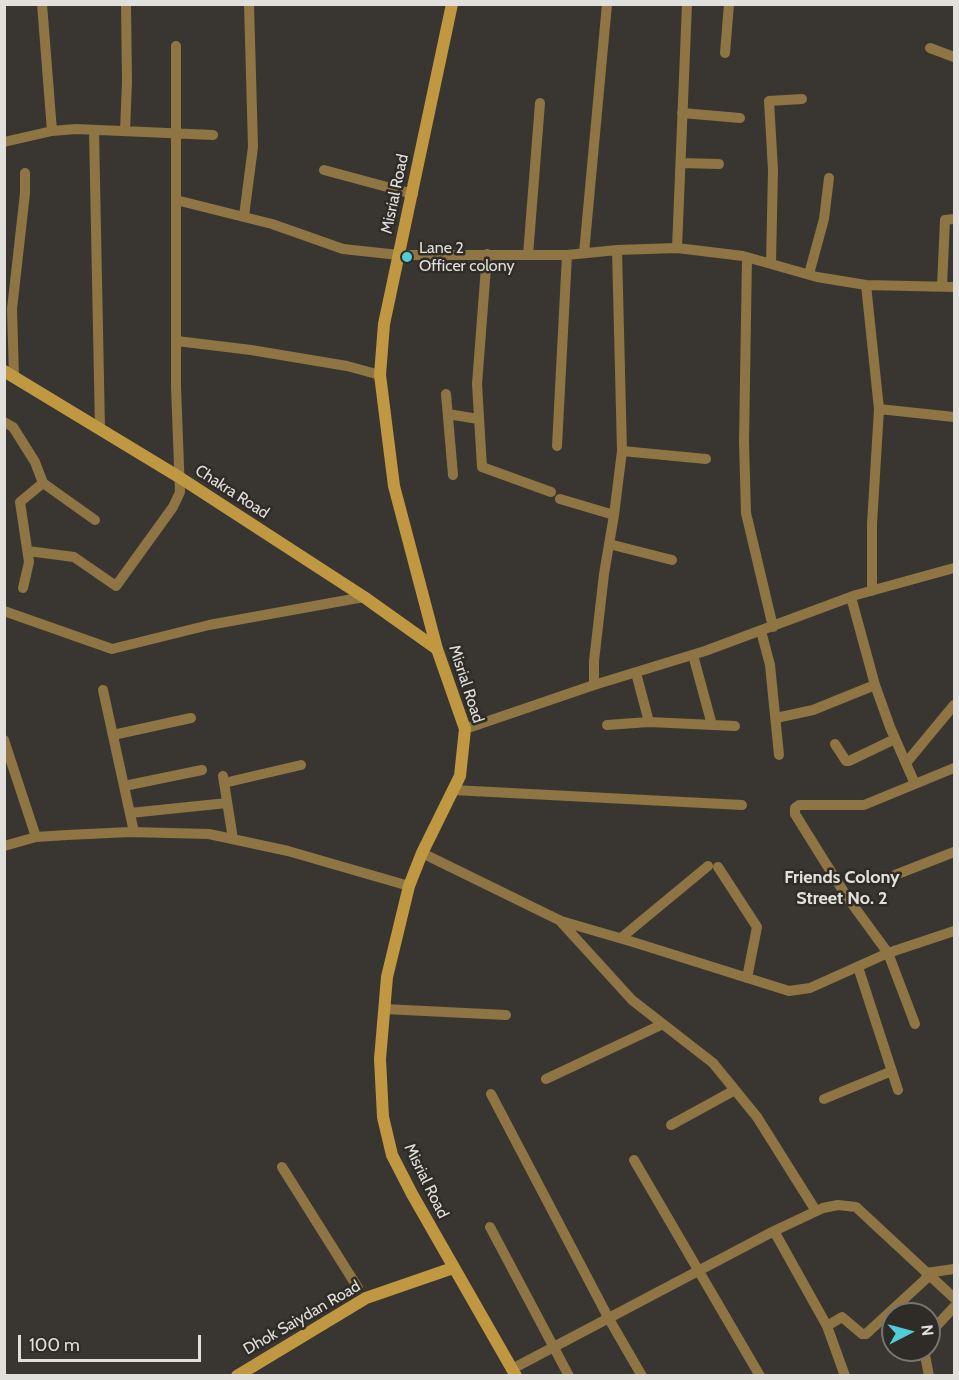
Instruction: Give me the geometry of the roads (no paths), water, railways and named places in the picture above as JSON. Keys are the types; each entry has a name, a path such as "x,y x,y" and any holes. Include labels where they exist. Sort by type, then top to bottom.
{"main road":[{"name":"Misrial Road","path":"452,4 384,324 380,375 394,486 437,649 465,729 460,776 422,853 409,886 387,976 380,1059 382,1106 392,1155 453,1268 514,1372"},
{"name":"Chakra Road","path":"9,374 179,477 364,597 437,649"},
{"name":"Dhok Saiydan Road","path":"237,1376 366,1298 453,1268"}],"street":[{"path":"42,4 52,131"},
{"path":"125,131 128,82 126,4"},
{"path":"243,216 253,147 249,4"},
{"path":"584,253 607,4"},
{"path":"677,248 687,4"},
{"path":"725,53 729,4"},
{"path":"28,551 74,558 116,586 173,507 180,492 176,46"},
{"path":"930,48 954,57"},
{"path":"771,264 773,170 770,101 802,99"},
{"path":"528,255 540,103"},
{"path":"682,113 740,118"},
{"path":"93,130 100,429"},
{"path":"4,142 52,131 93,130 213,135"},
{"path":"681,162 719,164"},
{"path":"324,170 413,194"},
{"path":"9,374 12,309 25,193 25,173"},
{"path":"809,274 824,219 829,178"},
{"path":"176,200 272,224 343,249 399,255 567,255 617,250 677,248 747,257 809,274 866,285 954,287"},
{"path":"942,286 945,219 954,219"},
{"path":"594,685 594,661 622,451 617,250"},
{"path":"487,254 477,384 482,466 614,515"},
{"path":"557,446 567,255"},
{"path":"747,257 744,442 746,513 773,627"},
{"path":"866,285 879,409 872,524 872,591"},
{"path":"177,341 251,350 346,366 380,375"},
{"path":"446,394 453,475"},
{"path":"879,409 954,417"},
{"path":"448,414 478,419"},
{"path":"4,422 13,427 34,462 43,483 95,520"},
{"path":"622,451 706,459"},
{"path":"23,588 29,562 20,502 43,483"},
{"path":"609,544 672,560"},
{"path":"465,729 594,685 693,655 850,597 954,568"},
{"path":"4,611 112,649 209,625 364,597"},
{"path":"850,597 875,685 915,784"},
{"path":"761,631 770,665 779,755"},
{"path":"693,655 712,725"},
{"path":"636,673 649,722"},
{"path":"776,718 813,710 875,685"},
{"path":"104,690 134,832"},
{"path":"906,763 954,705"},
{"path":"113,735 191,718"},
{"path":"606,725 649,722 735,726"},
{"path":"4,740 36,837"},
{"path":"835,744 846,761 896,740"},
{"path":"233,839 224,780 301,765"},
{"path":"915,1024 888,953 841,888 795,814 795,808 799,805 864,805 954,768"},
{"path":"124,786 202,770"},
{"path":"453,790 742,806"},
{"path":"130,813 227,803"},
{"path":"4,846 36,837 134,832 209,834 288,851 409,886"},
{"path":"895,875 954,852"},
{"path":"422,853 561,921 789,991 810,988 888,953 954,931"},
{"path":"621,938 713,866 757,927 747,978"},
{"path":"561,921 632,1000 713,1063 757,1117 816,1211"},
{"path":"858,967 898,1090"},
{"path":"384,1009 507,1015"},
{"path":"546,1079 663,1024"},
{"path":"824,1099 891,1071"},
{"path":"671,1125 735,1090"},
{"path":"491,1094 609,1319 642,1376"},
{"path":"634,1160 760,1376"},
{"path":"282,1167 358,1288"},
{"path":"514,1372 554,1347 774,1231 816,1211 838,1205 856,1207 954,1298"},
{"path":"490,1227 569,1376"},
{"path":"774,1231 827,1326 845,1376"},
{"path":"827,1326 842,1317 862,1335 866,1334 928,1275 954,1269"},
{"path":"941,1321 954,1307"}],"place":[{"name":"Lane 2 Officer colony","path":"407,257"}],"district":[{"name":"Friends Colony Street No. 2","path":"842,888"}]}
